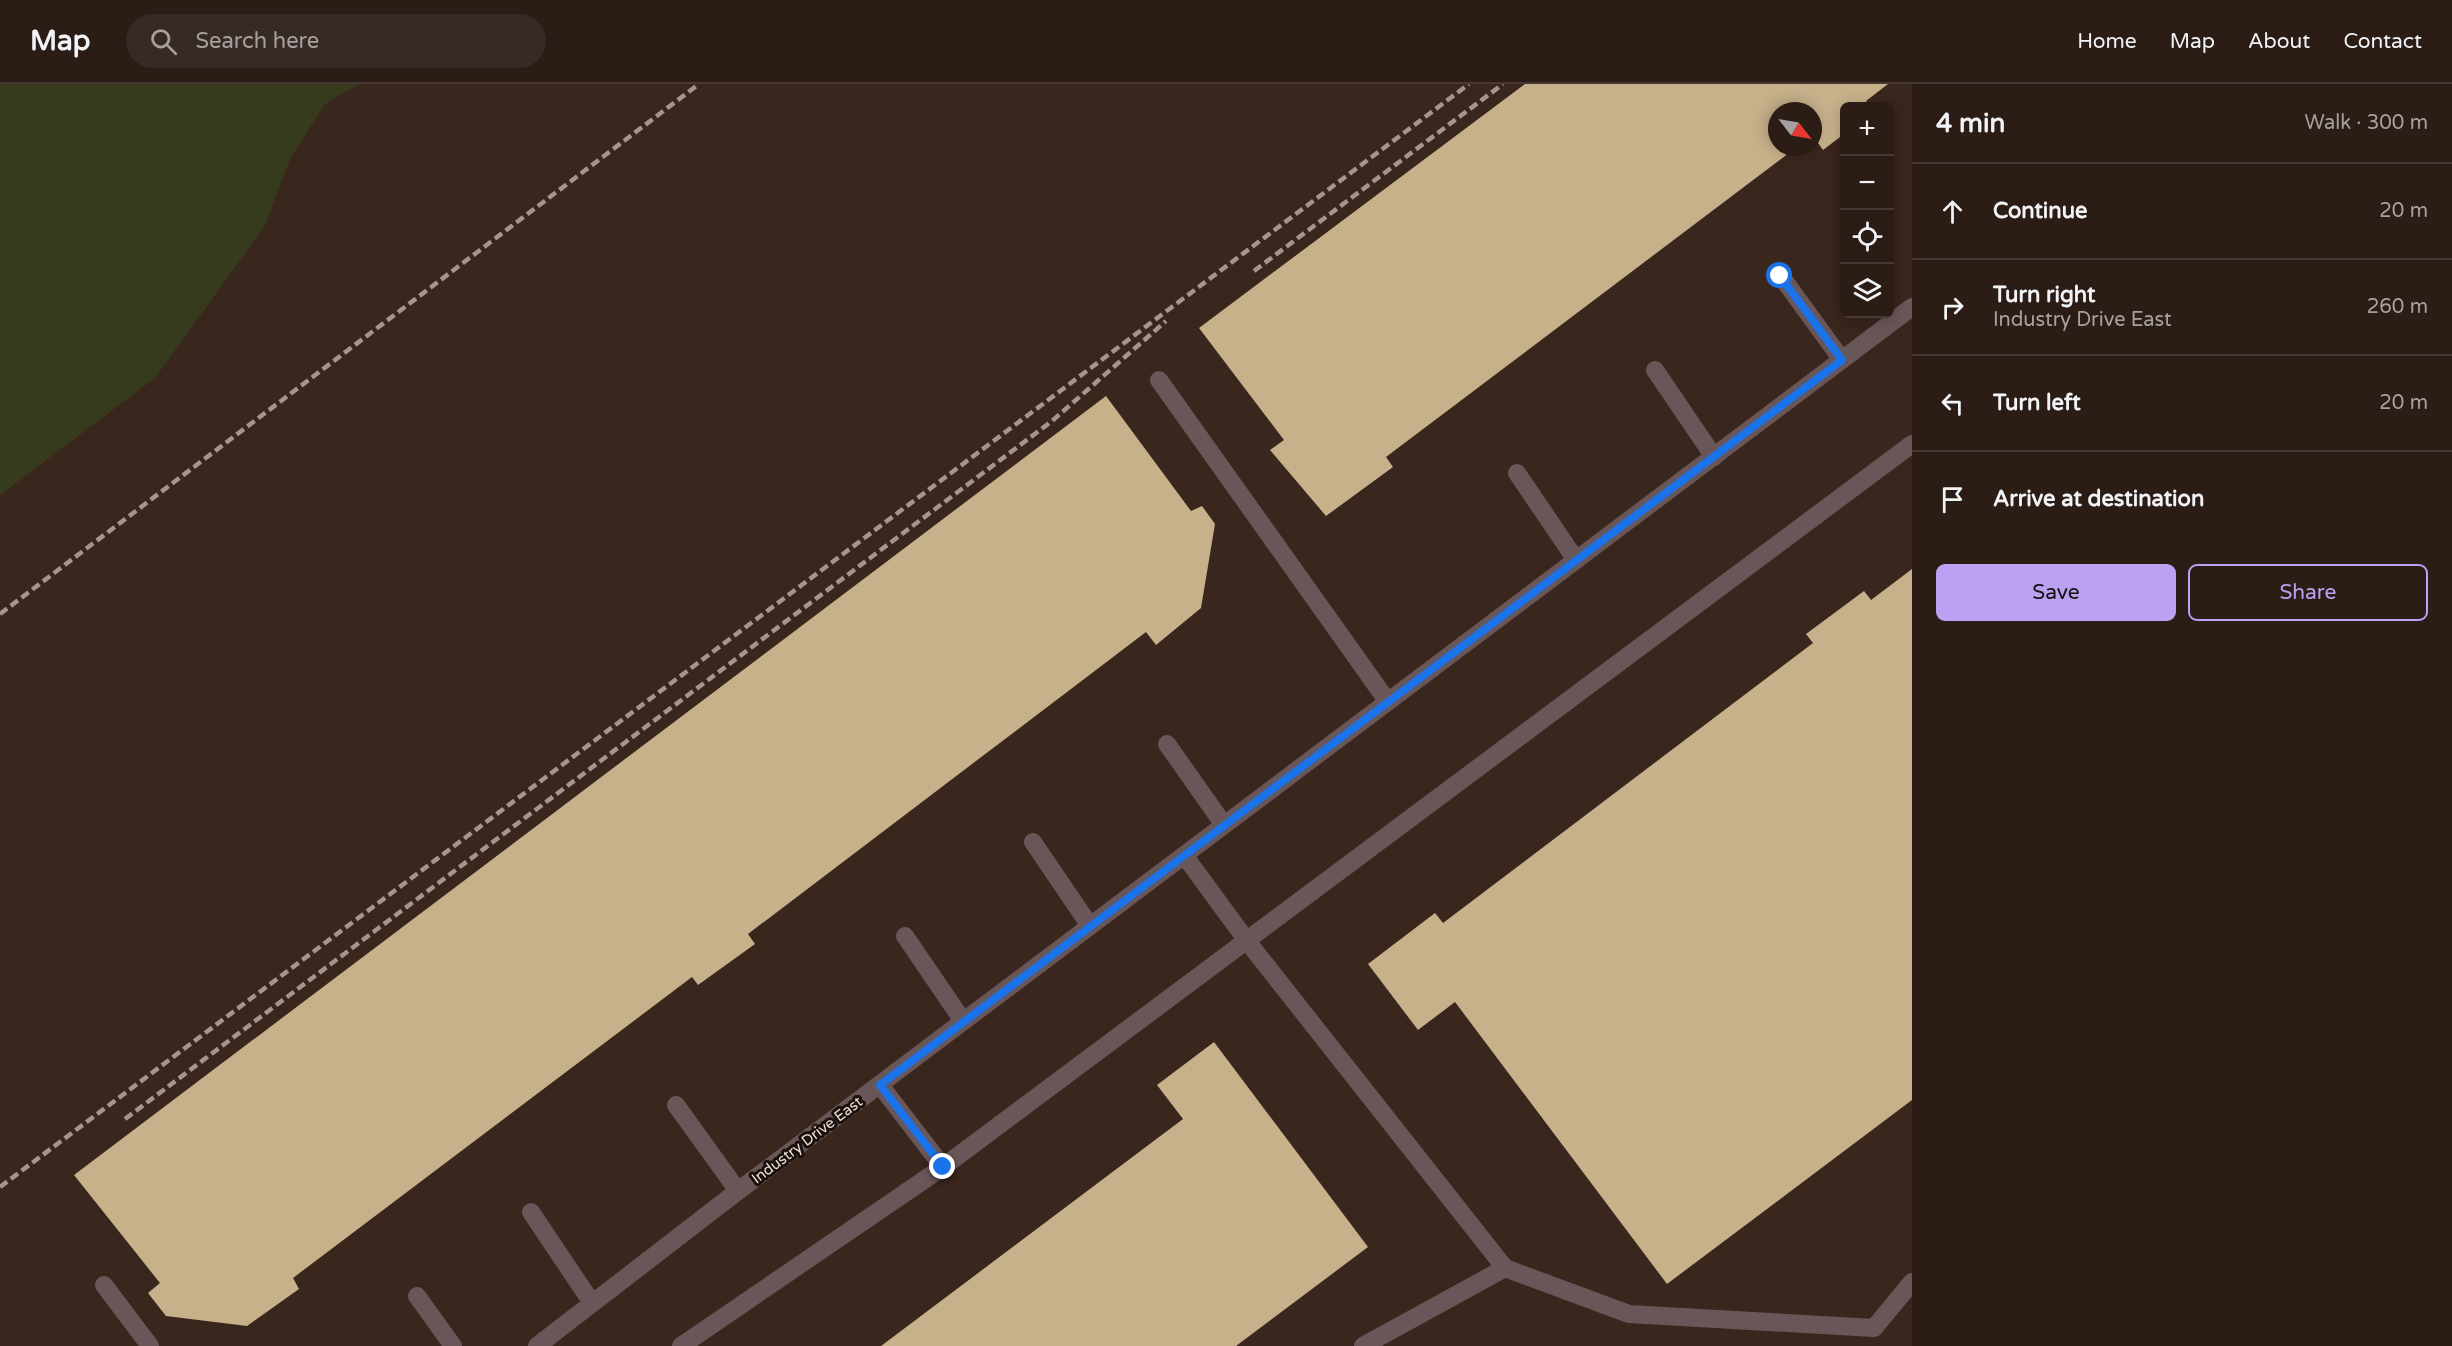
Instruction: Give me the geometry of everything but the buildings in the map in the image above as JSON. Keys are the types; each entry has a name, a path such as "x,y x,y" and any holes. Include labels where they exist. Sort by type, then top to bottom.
{"street":[{"path":"1780,276 1842,360"},
{"name":"Industry Drive East","path":"537,1346 738,1191 1912,307"},
{"path":"1655,370 1714,457"},
{"path":"1159,380 1388,702"},
{"path":"681,1346 943,1167 1912,444"},
{"path":"1517,473 1576,560"},
{"path":"1167,744 1224,825"},
{"path":"1033,842 1090,926"},
{"path":"1184,855 1247,941 1505,1268 1629,1314 1874,1328 1912,1282"},
{"path":"905,936 963,1021"},
{"path":"880,1085 943,1167"},
{"path":"676,1105 738,1191"},
{"path":"531,1212 592,1303"},
{"path":"1363,1346 1505,1268"},
{"path":"104,1285 150,1346"},
{"path":"417,1296 453,1346"}],"green space":[{"path":"0,84 359,84 325,104 291,157 264,227 155,378 0,495"}],"railway":[{"path":"0,614 699,84"},
{"path":"0,1187 1469,84"},
{"path":"1254,271 1503,84"},
{"path":"125,1119 1052,421 1166,321"}],"route":[{"path":"943,1167 880,1085 1842,360 1780,276"}]}
